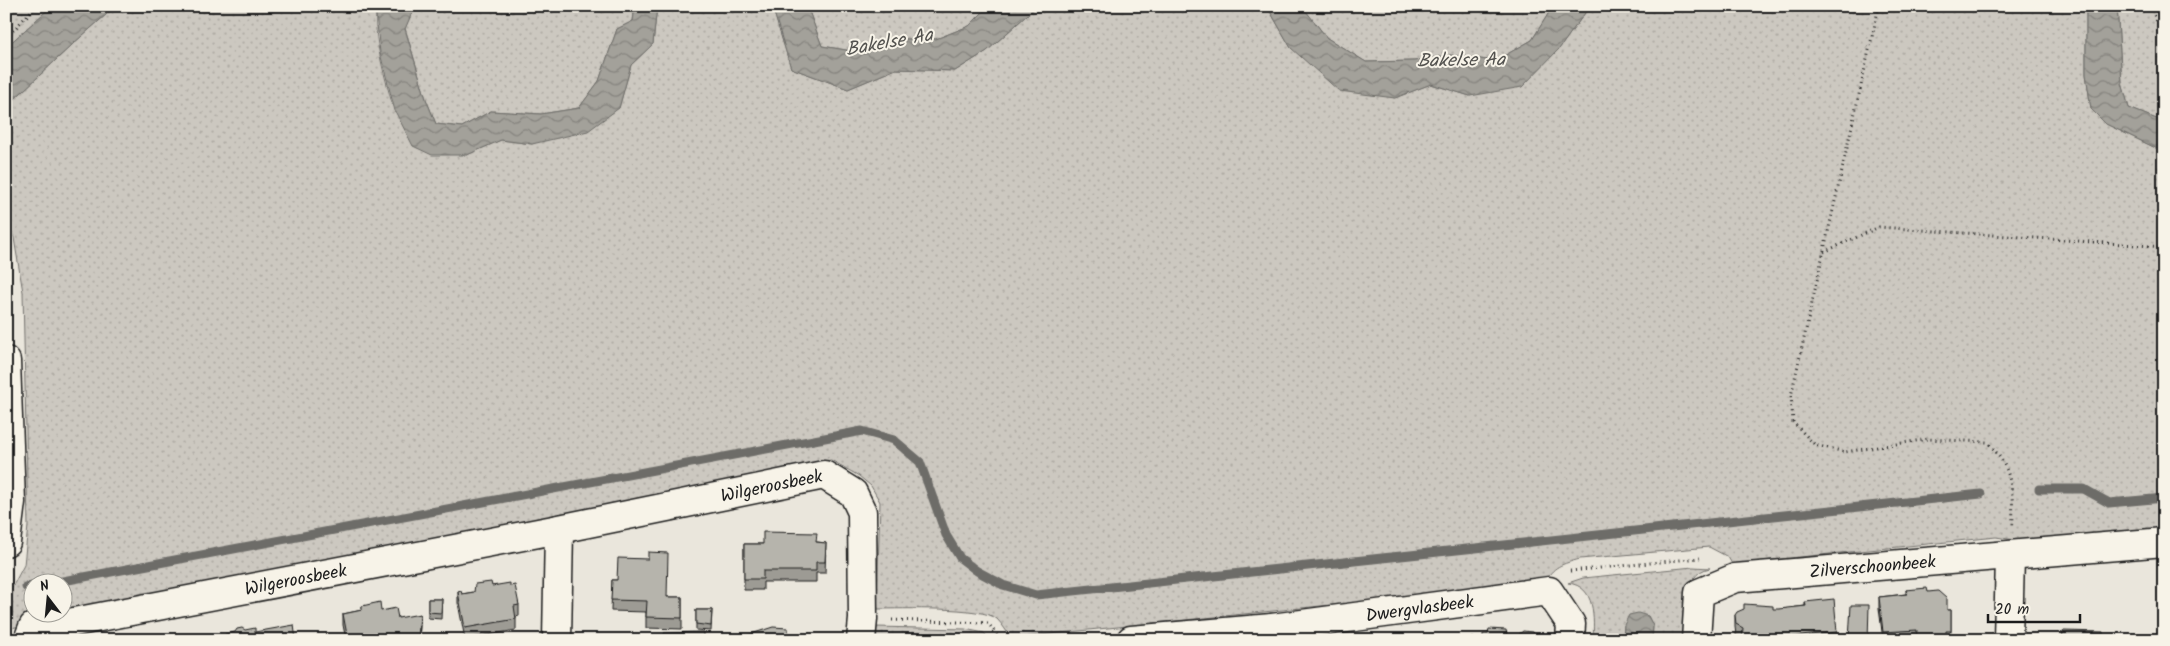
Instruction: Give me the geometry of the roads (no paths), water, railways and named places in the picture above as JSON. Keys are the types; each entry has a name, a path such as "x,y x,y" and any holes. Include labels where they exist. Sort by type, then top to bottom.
{"street":[{"path":"6,361 11,502 6,542"},
{"name":"Wilgeroosbeek","path":"31,633 53,626 559,529 824,475 853,493 862,512 862,630"},
{"path":"558,640 559,529"},
{"name":"Zilverschoonbeek","path":"1696,640 1699,593 1734,578 2164,542"},
{"path":"2008,640 2010,556"},
{"name":"Dwergvlasbeek","path":"1130,640 1271,634 1548,591 1571,624 1570,640"}],"water":[{"path":"52,6 116,6 6,107 6,47"},
{"path":"377,6 415,6 405,29 426,99 436,124 462,127 491,111 541,114 579,108 599,81 617,29 633,21 635,6 657,6 653,44 631,65 619,108 588,131 532,144 501,140 467,155 432,155 413,146 395,111 380,53 376,14"},
{"path":"772,6 807,6 822,46 852,51 897,39 936,39 969,26 989,6 1037,6 987,51 955,71 896,69 848,89 791,68"},
{"name":"Bakelse Aa","path":"1267,6 1302,6 1327,38 1366,62 1414,61 1450,55 1495,61 1532,40 1553,6 1590,6 1559,49 1522,87 1470,96 1431,84 1395,98 1339,91 1291,48"},
{"path":"2086,6 2117,6 2122,83 2129,108 2164,122 2164,152 2106,124 2091,109 2086,74"},
{"path":"1638,613 1648,616 1653,626 1652,640 1623,640 1624,625 1629,615"}],"waterway":[{"path":"72,579 862,431 894,440 920,462 946,535 960,558 977,571 1003,585 1036,595 1981,494"},
{"path":"2039,489 2084,489 2109,503 2164,498"}]}
